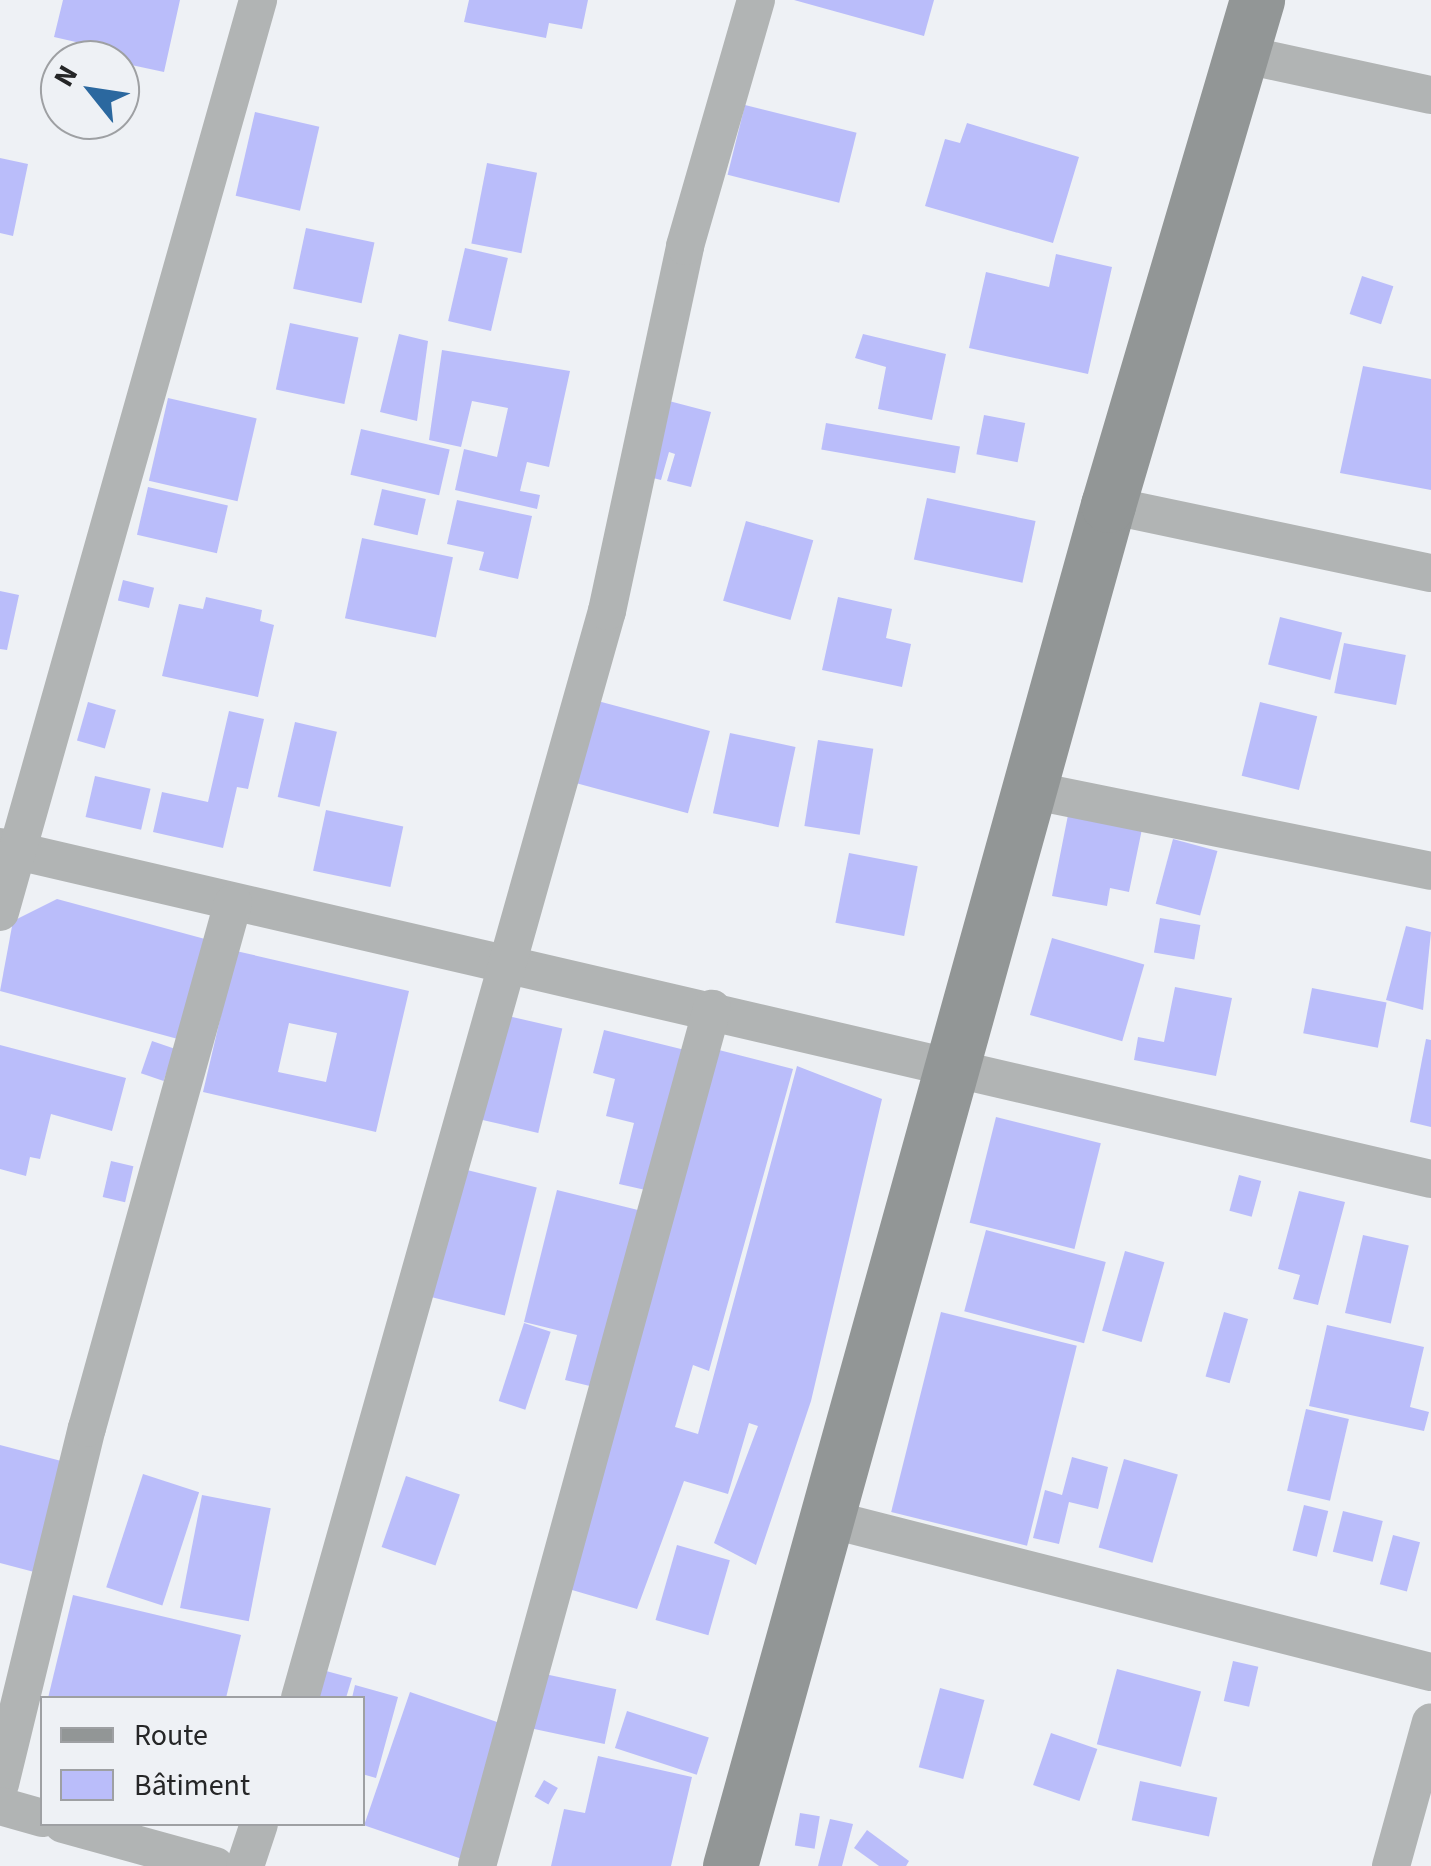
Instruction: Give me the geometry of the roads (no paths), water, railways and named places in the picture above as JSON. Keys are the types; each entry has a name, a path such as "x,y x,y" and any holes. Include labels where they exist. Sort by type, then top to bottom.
{"street":[{"path":"0,912 9,849 258,0"},
{"path":"301,1696 607,611 685,246 756,0"},
{"path":"730,1866 1108,504 1257,0"},
{"path":"1241,54 1431,95"},
{"path":"1108,504 1431,573"},
{"path":"1030,790 1431,872"},
{"path":"9,849 508,970 712,1009 1431,1179"},
{"path":"0,1784 86,1428 233,903"},
{"path":"477,1866 712,1009"},
{"path":"829,1519 1431,1672"},
{"path":"1391,1866 1431,1722"},
{"path":"0,1806 40,1817"},
{"path":"70,1826 215,1866"},
{"path":"245,1866 258,1826"}]}
